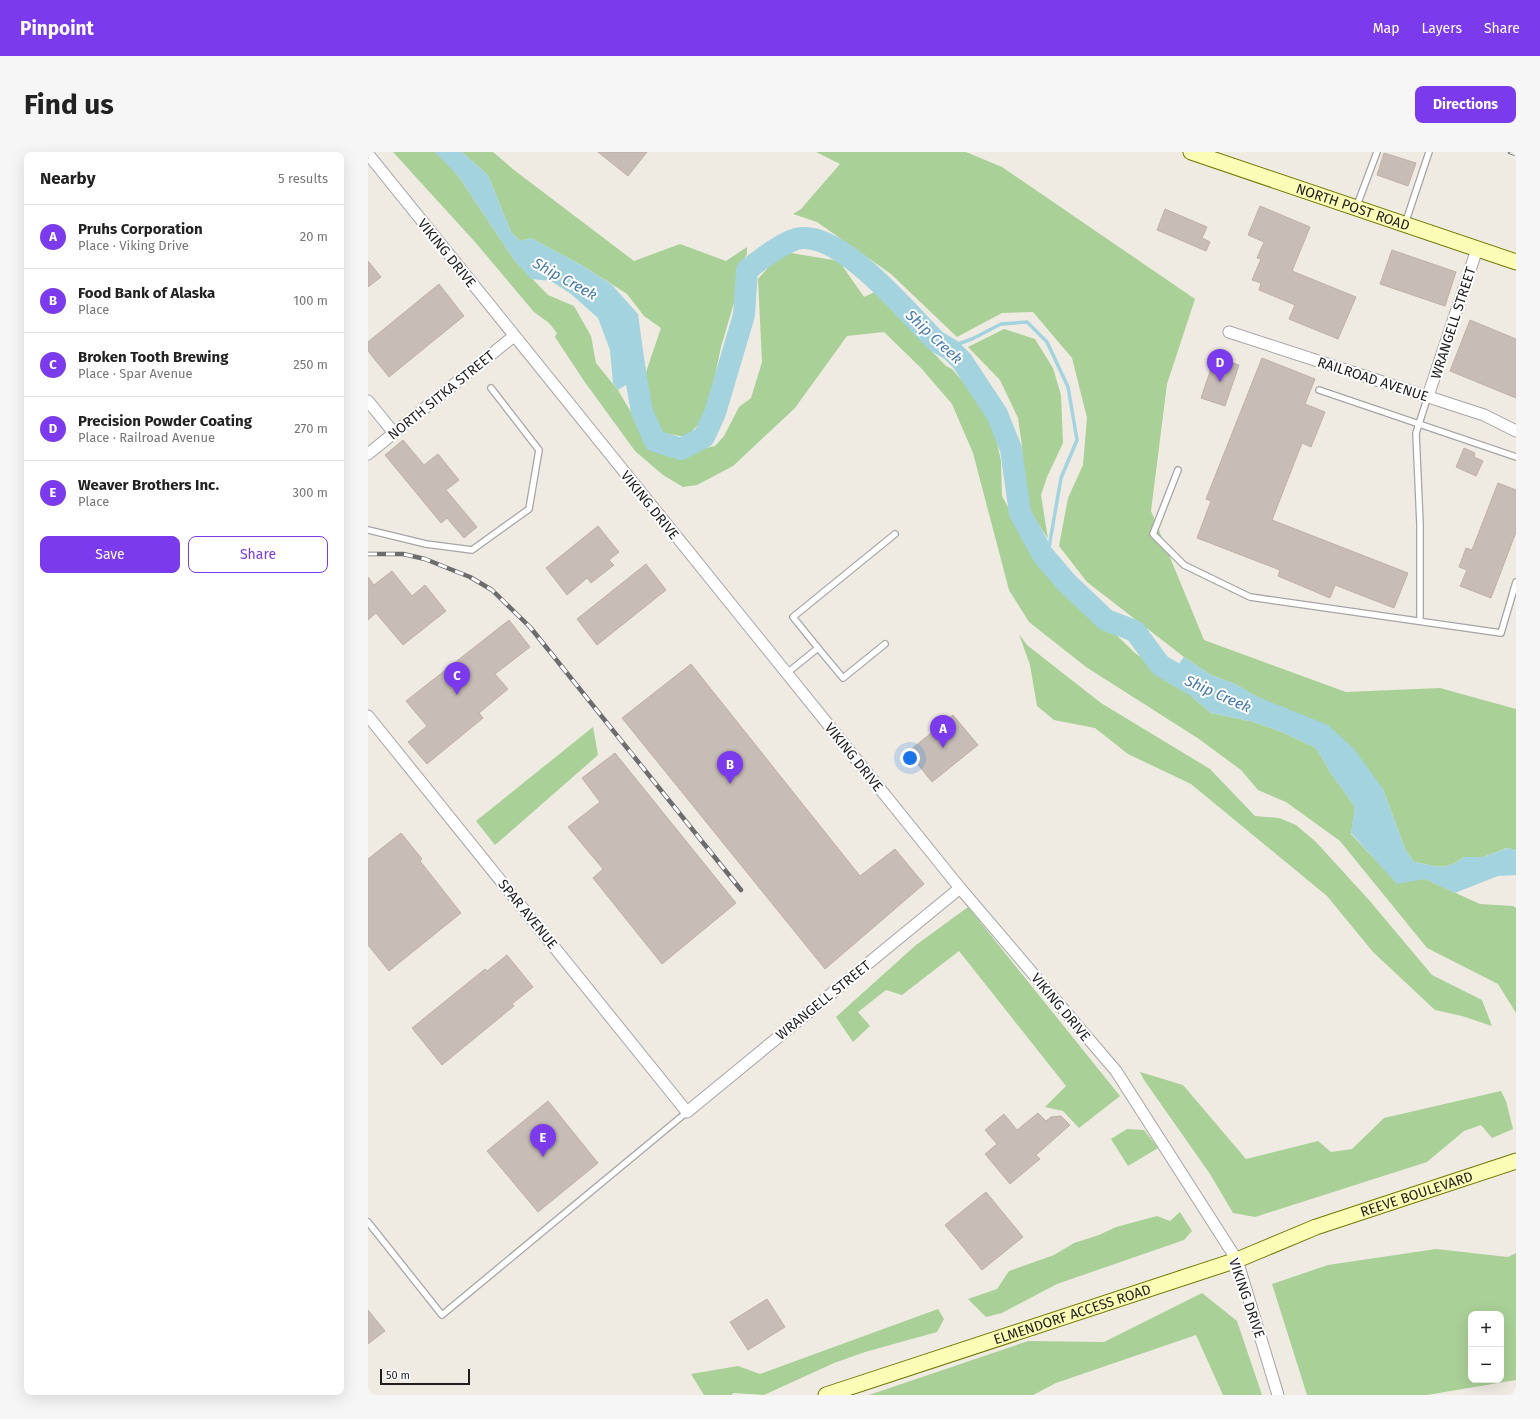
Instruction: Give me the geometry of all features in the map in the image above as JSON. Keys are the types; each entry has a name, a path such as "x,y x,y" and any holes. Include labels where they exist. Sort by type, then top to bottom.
{"street":[{"name":"NORTH POST ROAD","path":"1191,152 1516,262"},
{"name":"VIKING DRIVE","path":"368,154 960,888 1116,1071 1237,1260 1278,1395"},
{"name":"WRANGELL STREET","path":"1428,396 1477,249"},
{"name":"RAILROAD AVENUE","path":"1229,332 1484,415 1516,431"},
{"name":"NORTH SITKA STREET","path":"368,454 514,336"},
{"path":"368,401 394,433"},
{"name":"SPAR AVENUE","path":"368,716 687,1112"},
{"name":"WRANGELL STREET","path":"687,1112 960,888"},
{"name":"REEVE BOULEVARD","path":"1316,1228 1516,1161"},
{"name":"ELMENDORF ACCESS ROAD","path":"826,1395 1237,1260 1316,1228"}],"lane":[{"path":"1356,208 1377,152"},
{"path":"1405,225 1429,152"},
{"path":"368,530 426,544 472,550 529,510 539,450 491,388"},
{"path":"1319,390 1516,457"},
{"path":"1420,621 1420,524 1416,434 1428,396"},
{"path":"1178,470 1153,534 1184,565 1250,597 1501,633 1516,582"},
{"path":"885,644 843,678 793,617 895,534"},
{"path":"787,673 818,648"},
{"path":"368,1222 442,1315 687,1112"}],"green space":[{"path":"393,152 435,152 444,160 459,177 515,261 548,295 574,306 591,336 596,363 618,390 646,438 662,451 679,454 715,446 724,436 739,407 751,398 762,362 758,279 776,259 791,253 839,261 864,297 875,292 946,366 952,369 971,391 993,424 1001,461 1002,496 1030,548 1070,597 1110,629 1135,653 1169,677 1211,713 1254,722 1284,733 1316,748 1330,772 1355,807 1351,834 1397,883 1425,879 1480,904 1513,906 1516,908 1516,1013 1498,984 1427,948 1340,841 1286,802 1258,790 1241,770 1199,739 1086,667 1029,622 1009,590 973,453 952,404 921,368 884,332 847,336 795,408 733,466 697,485 683,487 663,475 635,451 584,381 555,337 557,333 549,323 534,312 475,242"},
{"path":"462,152 493,152 514,170 634,261 680,244 726,261 747,247 747,254 736,273 738,289 721,347 706,417 686,437 663,433 652,423 646,372 661,328 644,316 627,294 583,266 531,238 520,241 511,232 488,175"},
{"path":"816,152 966,152 1002,167 1195,299 1167,384 1151,511 1204,640 1346,692 1440,688 1516,709 1516,850 1507,848 1483,857 1464,857 1451,865 1440,867 1414,862 1405,849 1383,789 1256,696 1235,684 1211,675 1184,657 1087,582 1059,546 1068,498 1083,465 1087,418 1072,358 1033,312 1002,313 957,337 891,274 817,222 793,214 801,209 840,164"},
{"path":"1004,329 1035,339 1053,368 1061,395 1063,443 1047,477 1041,495 1048,539 1026,505 1022,446 1018,418 1000,380 968,347"},
{"path":"1019,634 1027,645 1101,703 1210,769 1255,816 1279,818 1296,825 1316,842 1369,900 1432,975 1482,1000 1492,1026 1462,1016 1435,1010 1373,952 1327,896 1191,784 1128,754 1095,728 1054,720 1037,706 1030,665"},
{"path":"593,727 598,755 495,845 476,821"},
{"path":"968,907 1120,1096 1079,1128 1063,1111 1045,1107 1066,1086 959,951 902,995 886,990 858,1012 870,1026 853,1042 836,1017 916,945"},
{"path":"1140,1072 1183,1085 1246,1159 1318,1141 1331,1152 1352,1149 1384,1118 1501,1091 1506,1101 1513,1129 1492,1138 1481,1125 1464,1131 1427,1162 1255,1217 1233,1213 1210,1174 1144,1080"},
{"path":"1127,1129 1144,1130 1158,1148 1128,1166 1111,1139"},
{"path":"1180,1212 1192,1231 1184,1240 1057,1284 1002,1313 986,1317 968,1299 997,1289 1009,1271 1054,1255 1074,1243 1099,1235 1116,1227 1157,1216 1170,1221"},
{"path":"1436,1249 1508,1257 1516,1253 1516,1380 1504,1382 1504,1311 1468,1311 1468,1383 1498,1383 1427,1395 1307,1395 1272,1284 1328,1265"},
{"path":"1202,1293 1237,1321 1262,1395 1223,1395 1196,1335 1056,1383 1033,1395 869,1395 1028,1341 1104,1342"},
{"path":"938,1309 944,1319 937,1332 865,1352 834,1363 764,1395 734,1393 731,1395 704,1395 691,1374 738,1366 760,1374"}],"water":[{"path":"435,152 462,152 488,175 511,232 520,241 531,238 583,266 612,285 638,314 646,372 618,390 613,383 610,350 598,318 571,294 551,281 531,279 515,261 459,177"},
{"path":"1184,657 1211,675 1235,684 1256,696 1328,725 1354,749 1383,789 1405,849 1414,862 1440,867 1451,865 1464,857 1483,857 1508,848 1516,850 1516,875 1498,876 1455,893 1425,879 1397,884 1351,833 1355,807 1330,772 1316,748 1284,733 1254,722 1211,713 1169,677"}],"building":[{"path":"598,152 647,152 628,176"},
{"path":"1384,153 1416,163 1408,186 1377,175"},
{"path":"1260,206 1310,227 1292,271 1356,297 1338,339 1289,319 1295,305 1259,290 1261,283 1252,280 1261,259 1257,258 1264,242 1248,235"},
{"path":"1165,209 1207,227 1202,238 1210,242 1206,251 1157,230"},
{"path":"1392,250 1456,272 1445,306 1380,284"},
{"path":"368,261 381,277 368,287"},
{"path":"439,284 464,316 389,377 368,351 368,342"},
{"path":"1470,320 1516,339 1516,398 1450,371"},
{"path":"1215,357 1239,365 1225,406 1201,398"},
{"path":"1262,358 1315,379 1305,404 1325,412 1311,447 1302,443 1272,520 1408,573 1394,608 1335,585 1330,598 1278,576 1280,570 1197,538 1211,501 1206,499"},
{"path":"403,440 424,465 438,454 459,480 446,490 477,527 464,538 447,518 441,523 385,455"},
{"path":"1464,448 1475,453 1474,457 1483,461 1476,476 1456,467"},
{"path":"1498,483 1516,490 1516,532 1491,598 1460,586 1467,570 1459,567 1466,548 1472,550"},
{"path":"598,526 619,552 609,560 614,565 591,583 587,578 567,595 546,568"},
{"path":"646,564 666,590 597,645 577,619"},
{"path":"392,571 412,596 425,585 446,611 403,645 376,613 368,620 368,577 374,585"},
{"path":"509,620 530,647 495,674 508,689 479,713 483,718 427,764 408,742 427,726 406,701"},
{"path":"691,664 860,876 895,849 924,884 825,969 622,718"},
{"path":"953,715 978,745 932,782 908,752"},
{"path":"615,753 736,903 662,964 593,878 603,869 568,827 600,802 582,778"},
{"path":"401,833 422,859 420,861 461,913 389,971 368,945 368,859"},
{"path":"507,955 533,987 512,1004 514,1006 442,1065 412,1028 485,969 487,971"},
{"path":"548,1101 598,1163 538,1212 487,1151"},
{"path":"1038,1113 1046,1121 1051,1117 1061,1116 1070,1125 1036,1155 1040,1159 1010,1184 985,1154 997,1144 985,1130 1004,1114 1017,1130"},
{"path":"986,1192 1023,1237 982,1270 945,1225"},
{"path":"767,1299 785,1327 748,1350 730,1322"},
{"path":"368,1310 385,1331 368,1344"}],"waterway":[{"name":"Ship Creek","path":"631,349 642,412 655,441 681,449 704,437 715,413 744,315 747,270 773,251 796,239 802,238 819,240 837,249 874,278 936,341 951,350 962,361 997,414 1011,449 1020,513 1043,555 1066,582 1106,620 1135,631 1160,665 1199,688"},
{"path":"947,348 972,339 1001,324 1027,322 1047,342 1068,387 1077,440 1061,478 1047,559"}],"railway":[{"path":"1510,152 1516,154"},
{"path":"368,554 403,554 425,559 470,577 492,590 530,627 741,890"}],"place":[{"name":"Precision Powder Coating","path":"1220,382"},
{"name":"Broken Tooth Brewing","path":"457,695"},
{"name":"Pruhs Corporation","path":"943,748"},
{"name":"Food Bank of Alaska","path":"730,784"},
{"name":"Weaver Brothers Inc.","path":"543,1157"}]}
